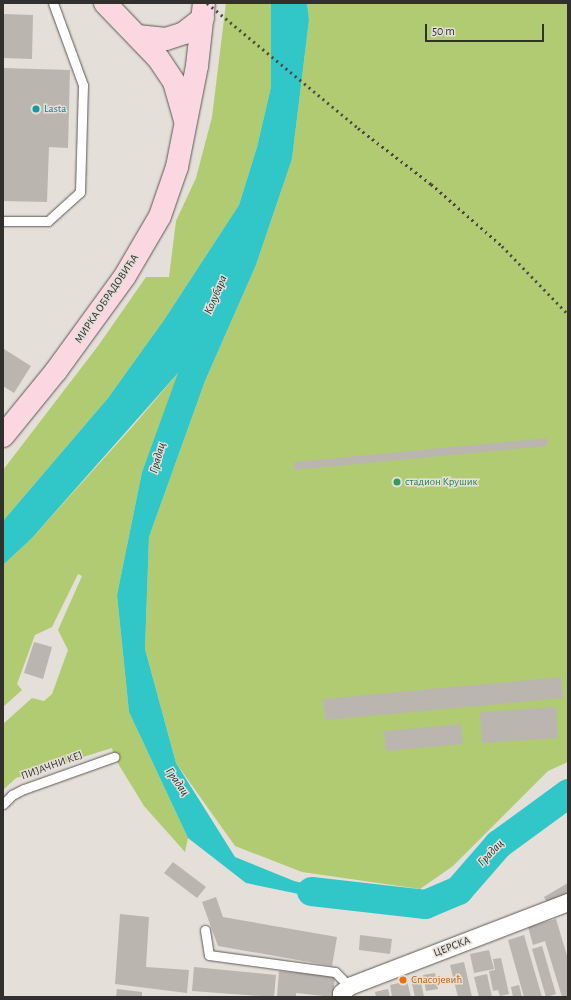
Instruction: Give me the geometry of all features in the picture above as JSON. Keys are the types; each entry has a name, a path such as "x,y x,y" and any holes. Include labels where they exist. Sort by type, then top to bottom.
{"street":[{"path":"105,3 158,58 174,82 186,123"},
{"path":"137,36 166,39 184,33 203,11"},
{"name":"МИРКА ОБРАДОВИЋА","path":"3,436 56,371 125,276 160,216 178,167 203,11"},
{"name":"ЦЕРСКА","path":"346,991 568,902"}],"lane":[{"path":"3,221 48,221 80,192 83,85 53,3"},
{"name":"ПИЈАЧНИ КЕЈ","path":"3,804 12,795 24,789 114,757"},
{"path":"205,930 209,955 335,972 346,991"}],"green space":[{"path":"226,3 271,3 271,87 257,147 239,205 164,320 108,398 3,521 3,470 98,346 146,277 169,277 176,221 196,178 212,117"},
{"path":"307,3 568,3 568,762 548,771 453,866 420,889 302,872 235,846 176,763 145,649 149,537 205,381 256,265 292,159 309,20"},
{"path":"179,372 142,472 117,595 129,712 188,838 185,852 144,806 114,757 112,748 16,778 3,790 3,724 32,698 44,701 52,694 68,650 58,630 82,576 78,574 52,627 35,635 17,684 22,690 3,707 3,565 32,538 133,426"}],"water":[{"name":"Колубара","path":"271,3 307,3 309,20 292,159 256,265 205,381 149,537 145,649 176,763 235,857 294,881 355,895 318,898 246,883 188,838 129,712 117,595 142,472 178,373 32,538 3,565 3,521 108,398 164,320 239,205 257,147 271,87"}],"building":[{"path":"3,14 33,15 32,59 3,58"},
{"name":"Lasta","path":"3,68 70,70 68,148 49,147 47,202 3,201"},
{"path":"4,349 31,366 14,393 3,386"},
{"path":"547,438 547,446 294,470 294,462"},
{"path":"34,642 52,647 43,679 24,673"},
{"path":"561,677 563,698 325,720 323,699"},
{"path":"556,707 558,738 482,743 480,712"},
{"path":"461,724 463,744 386,751 384,731"},
{"path":"173,862 206,887 197,898 164,873"},
{"path":"568,883 568,894 548,905 544,897"},
{"path":"216,897 223,917 337,937 332,966 218,946 202,902"},
{"path":"120,914 149,917 146,967 189,970 187,993 115,984"},
{"path":"556,919 568,959 568,997 562,997 545,941 533,945 528,927"},
{"path":"360,935 392,939 390,954 359,950"},
{"path":"524,935 542,997 524,997 508,940"},
{"path":"542,946 556,994 546,997 532,949"},
{"path":"489,950 494,969 474,973 470,954"},
{"path":"501,958 509,994 500,996 498,990 493,991 489,971 495,970 493,959"},
{"path":"464,962 472,997 458,997 450,965"},
{"path":"194,967 276,975 274,997 192,991"},
{"path":"279,971 335,976 333,997 296,993 296,997 277,997"},
{"path":"435,973 438,989 426,991 423,975"},
{"path":"487,974 492,997 479,997 474,977"},
{"path":"420,977 424,997 415,997 411,979"},
{"path":"407,981 411,997 392,997 390,985"},
{"path":"519,985 522,997 513,997 511,987"},
{"path":"117,989 142,992 142,997 116,997"},
{"path":"388,989 390,997 376,997 375,992"}],"waterway":[{"name":"Градац","path":"311,891 425,904 458,890 498,844 568,793"}],"railway":[{"path":"207,3 358,128 431,184 502,246 568,314"}],"place":[{"name":"Lasta","path":"36,109"},
{"name":"стадион Крушик","path":"397,482"},
{"name":"Спасојевић","path":"403,980"}]}
